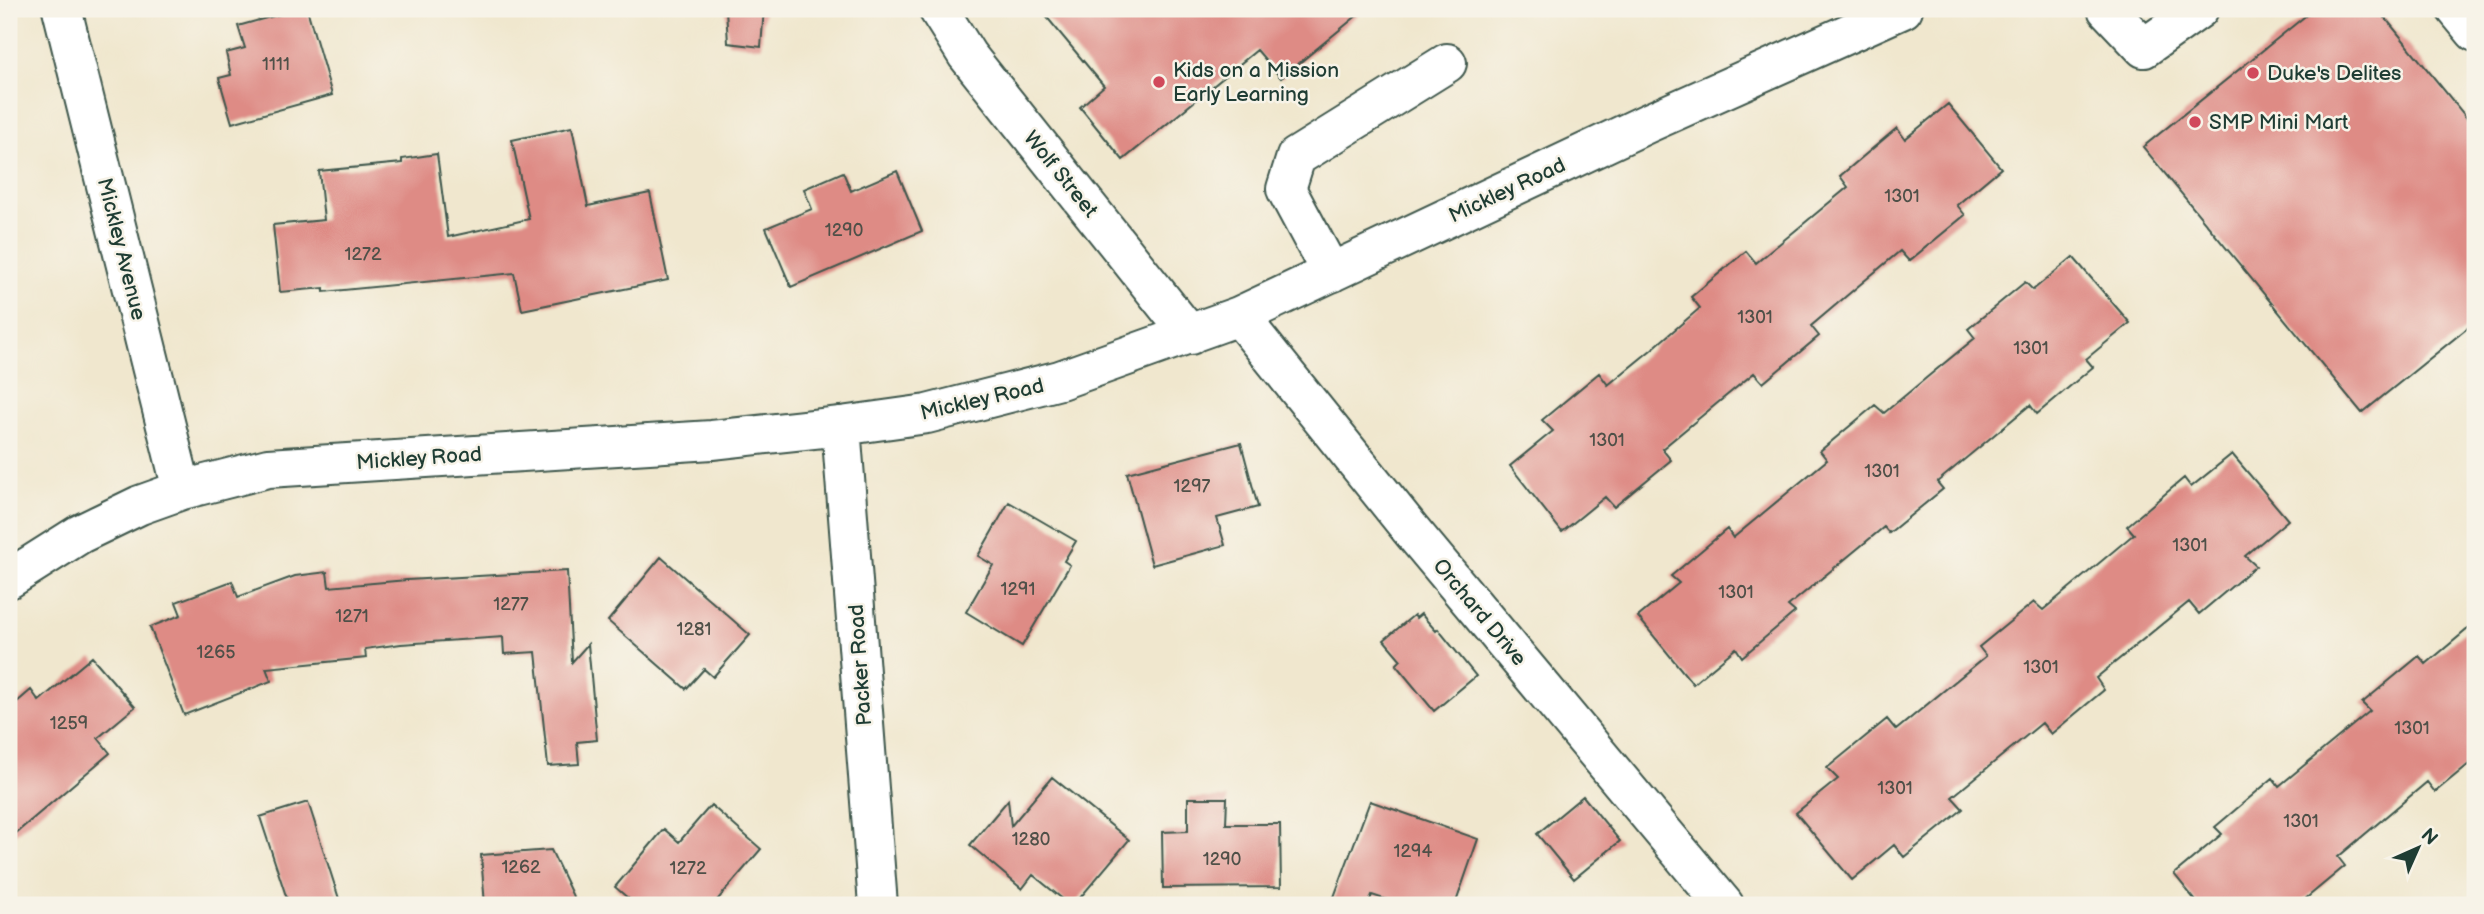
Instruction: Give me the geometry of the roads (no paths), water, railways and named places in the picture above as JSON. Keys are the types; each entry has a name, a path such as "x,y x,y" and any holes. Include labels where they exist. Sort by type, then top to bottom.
{"street":[{"name":"Mickley Avenue","path":"62,9 182,490"},
{"name":"Wolf Street","path":"938,9 967,55 1190,335"},
{"name":"Mickley Road","path":"9,579 80,534 140,505 182,490 268,468 712,440 841,426 927,414 1060,380 1239,316 1646,124 1903,9"},
{"path":"2107,9 2144,48 2199,9"},
{"path":"2456,9 2475,32"},
{"path":"1331,273 1286,189 1296,157 1447,63"},
{"name":"Orchard Drive","path":"1239,316 1410,530 1724,905"},
{"name":"Packer Road","path":"841,426 878,905"}],"place":[{"name":"Duke's Delites","path":"2253,73"},
{"name":"Kids on a Mission Early Learning","path":"1159,82"},
{"name":"SMP Mini Mart","path":"2195,122"}]}
